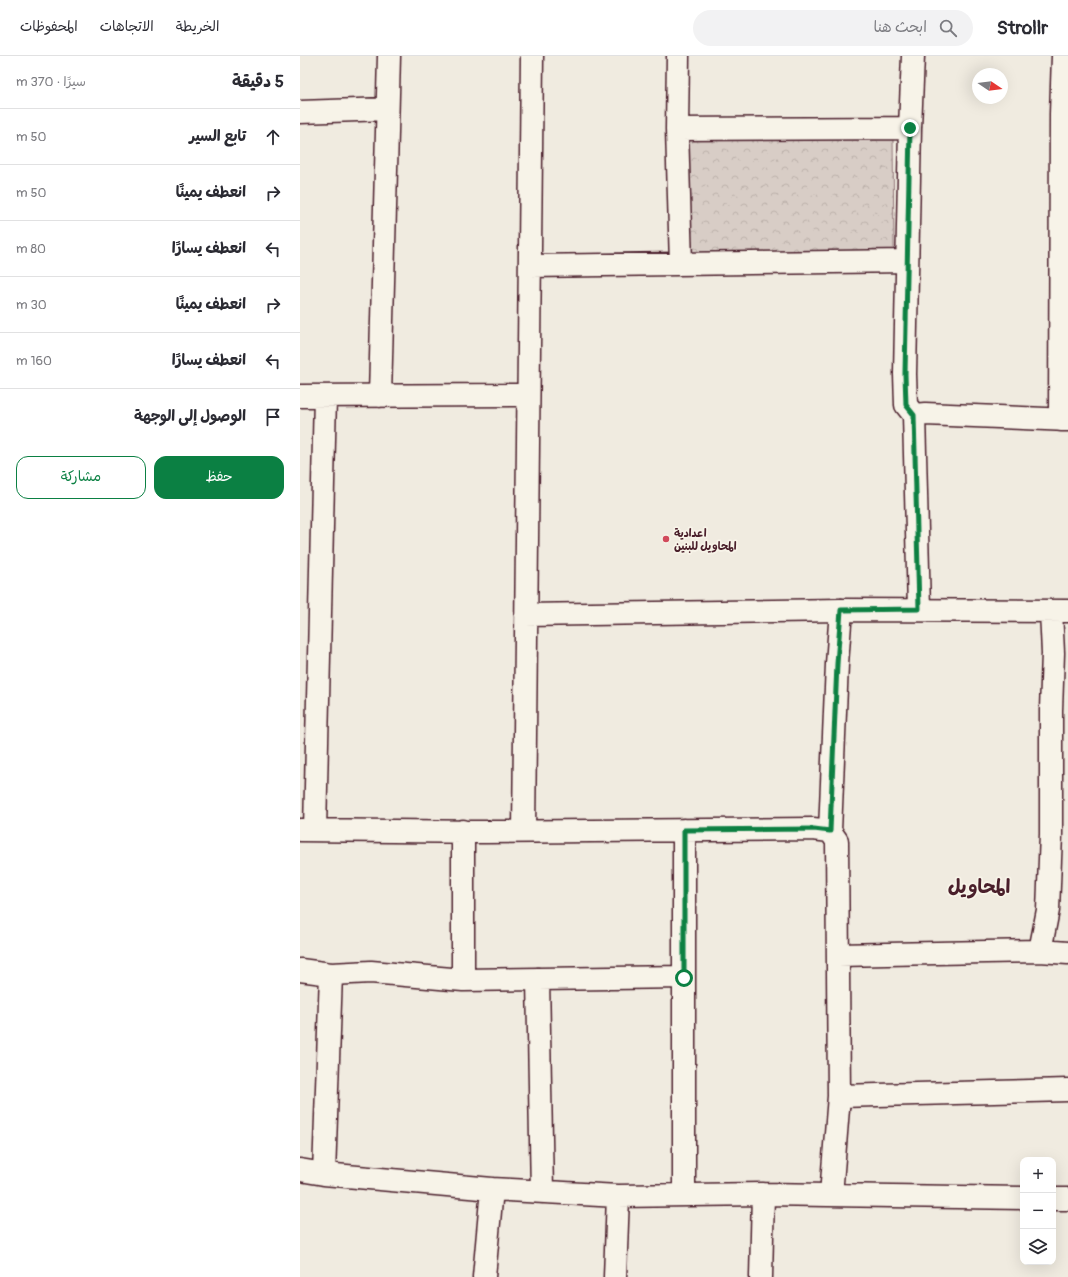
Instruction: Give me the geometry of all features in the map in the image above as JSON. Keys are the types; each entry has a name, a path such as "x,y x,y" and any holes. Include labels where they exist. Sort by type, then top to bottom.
{"street":[{"path":"380,396 388,56"},
{"path":"524,831 532,56"},
{"path":"678,56 677,129 681,264"},
{"path":"913,56 905,374 906,405 914,415 919,609"},
{"path":"914,415 925,414 1064,420 1065,114 1063,56"},
{"path":"300,112 387,109"},
{"path":"677,129 910,128"},
{"path":"530,266 907,261"},
{"path":"300,396 528,395"},
{"path":"325,396 307,830 524,831 814,829 830,831"},
{"path":"526,615 919,609 1059,611 1053,653 1051,710 1051,834 1048,910 1040,951"},
{"path":"830,1195 839,1096 837,841 830,831 837,664 841,610"},
{"path":"684,830 684,1195"},
{"path":"463,831 463,980"},
{"path":"838,955 1040,951 1068,953"},
{"path":"300,970 331,974 371,972 463,980 684,978"},
{"path":"324,1174 331,974"},
{"path":"538,979 542,1192"},
{"path":"839,1096 1068,1090"},
{"path":"300,1170 324,1174 492,1189 618,1196 763,1194 1020,1198"},
{"path":"484,1277 492,1189"},
{"path":"761,1277 763,1194"},
{"path":"615,1277 618,1196"},
{"path":"1056,1199 1068,1199"}],"green space":[{"path":"893,138 894,252 687,254 686,140"}],"place":[{"name":"اعدادية المحاويل للبنين","path":"666,539"}],"district":[{"name":"المحاويل","path":"979,887"}],"route":[{"path":"684,978 684,830 814,829 830,831 837,664 841,610 919,609 914,415 906,405 905,374 910,128"}]}
